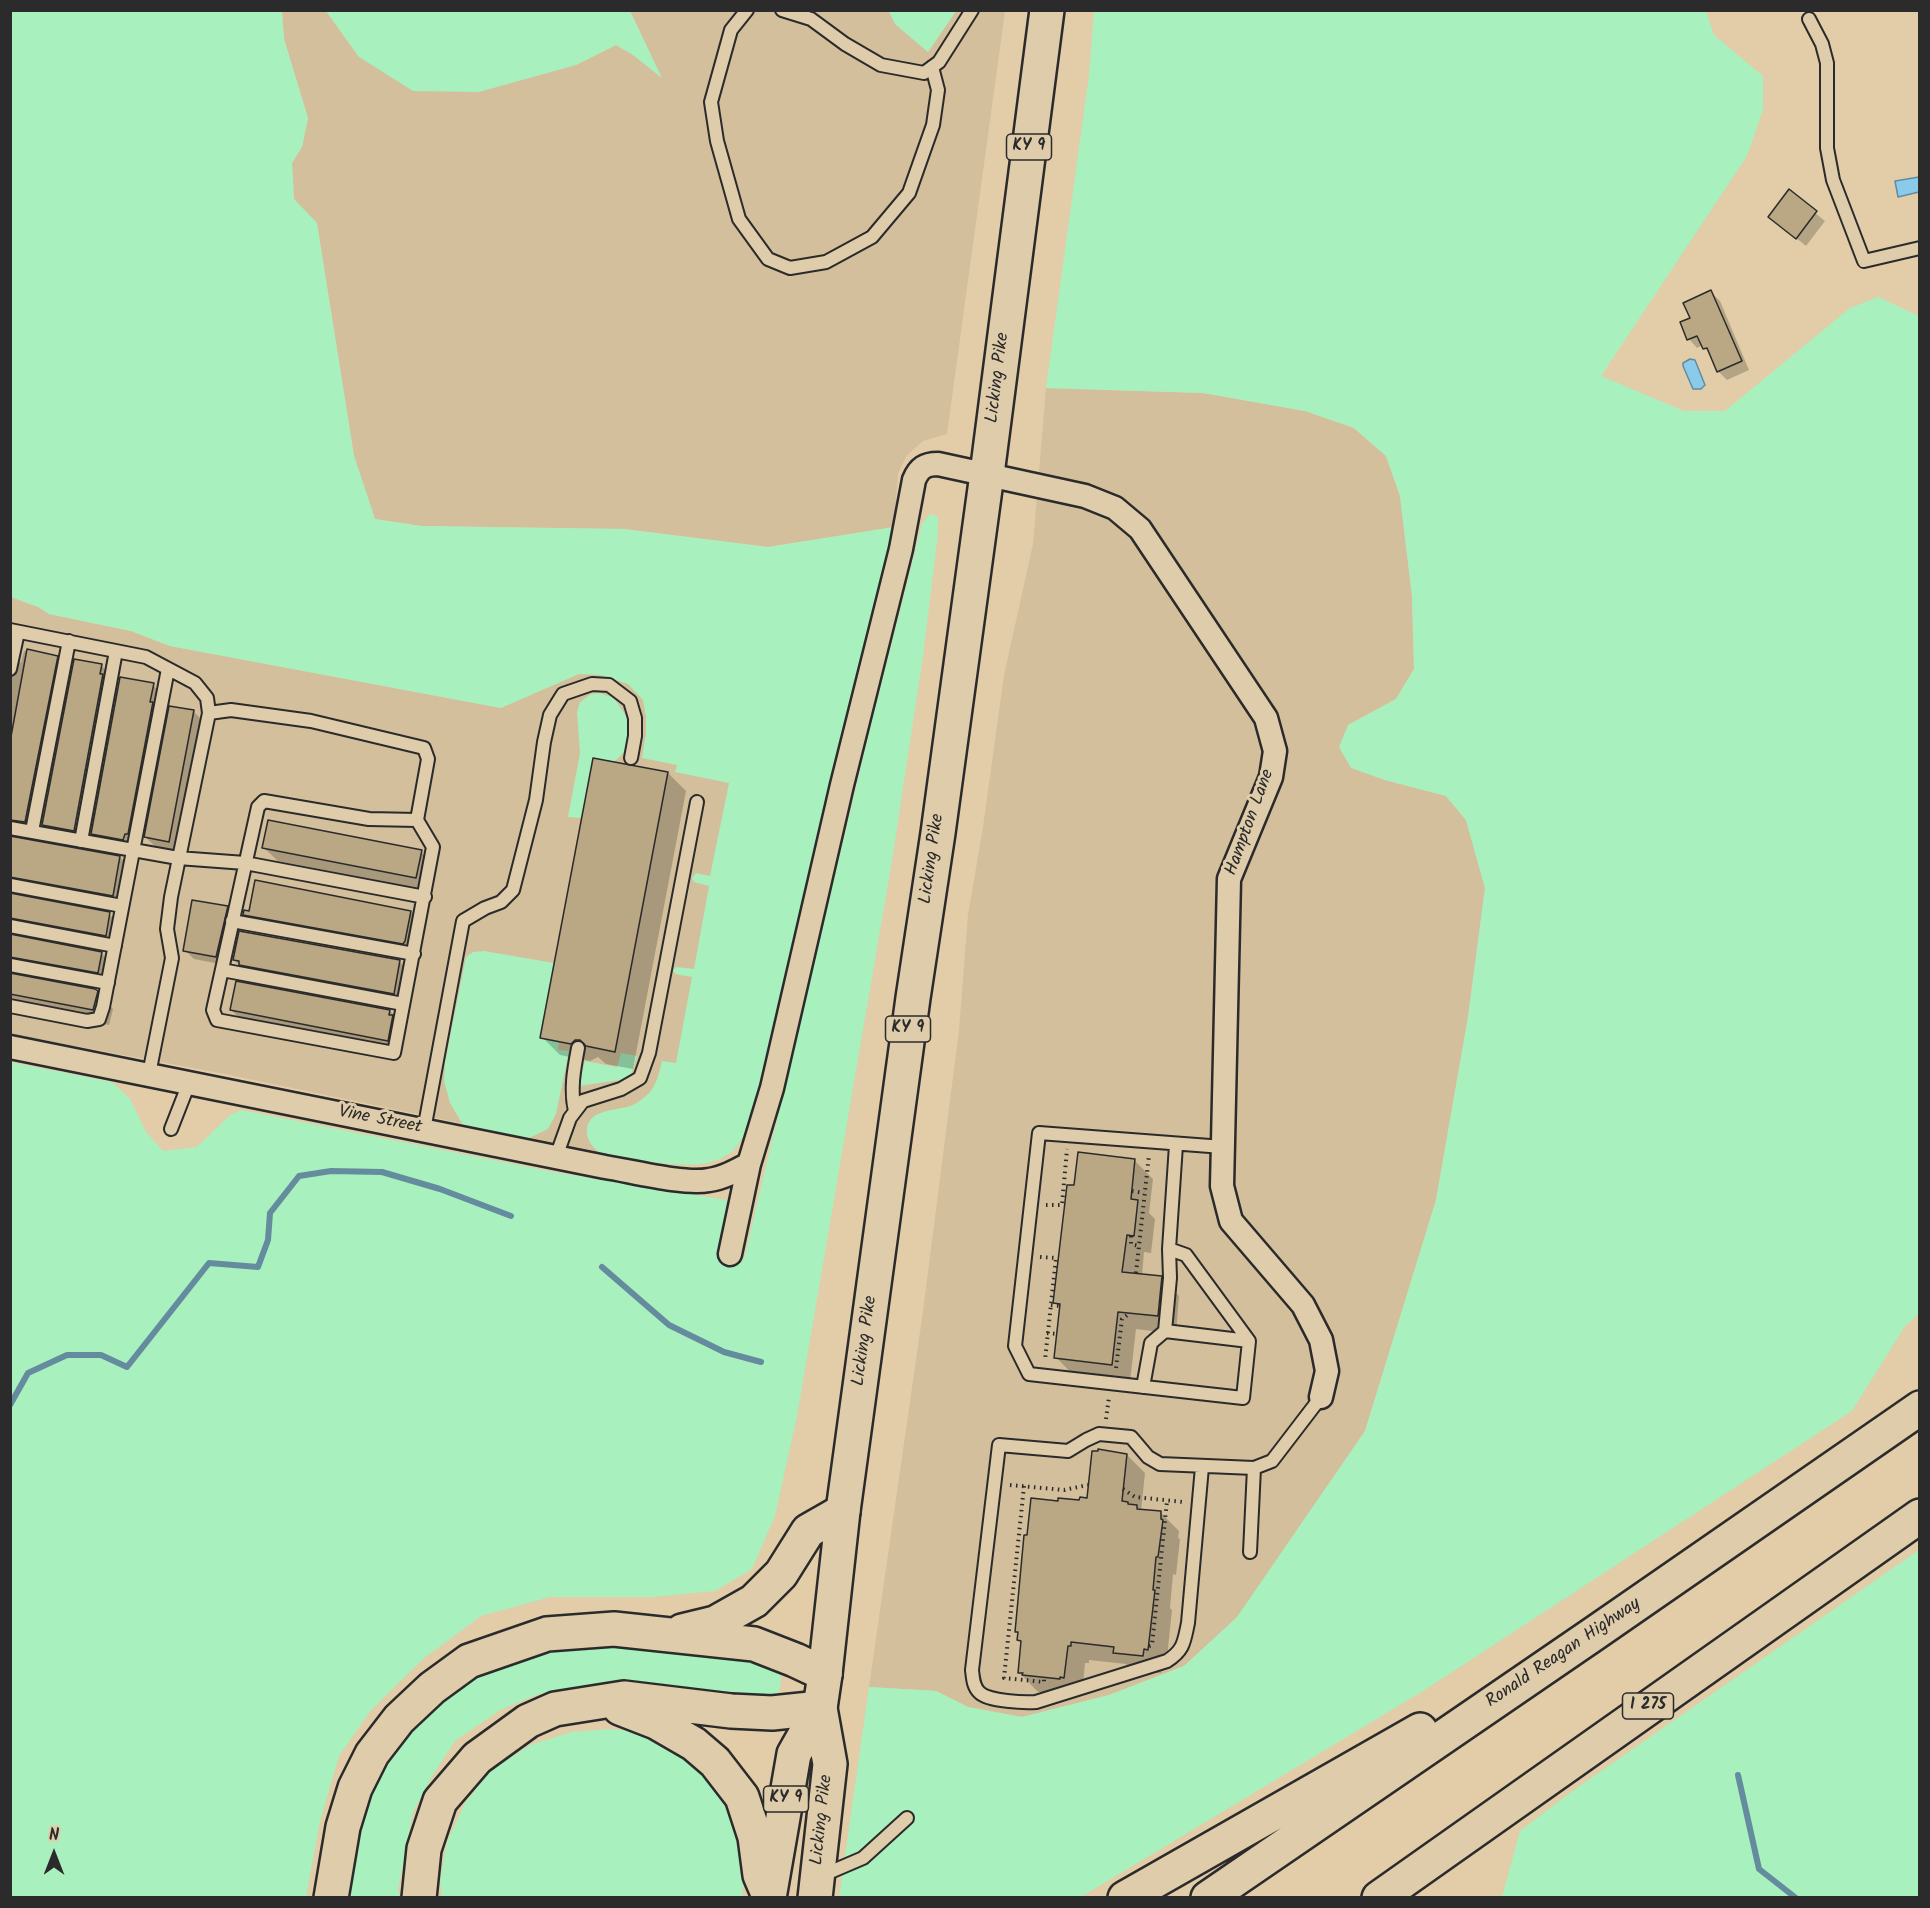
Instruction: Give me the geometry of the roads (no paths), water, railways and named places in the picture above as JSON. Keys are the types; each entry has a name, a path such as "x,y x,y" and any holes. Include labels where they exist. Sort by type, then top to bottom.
{"main road":[{"name":"Licking Pike","path":"816,1887 830,1764 820,1708 843,1511 987,474 1047,10"},
{"name":"Ronald Reagan Highway","path":"1208,1898 1920,1408"},
{"path":"665,1634 715,1623 754,1600 781,1575 808,1532 843,1511"},
{"name":"I 275","path":"1379,1898 1920,1516"},
{"path":"331,1898 343,1827 355,1788 372,1754 399,1719 432,1688 469,1661 548,1634 614,1629 754,1644 795,1659 825,1674"},
{"path":"1125,1898 1365,1760 1594,1633"},
{"path":"419,1898 424,1849 440,1801 477,1758 528,1721 555,1710 624,1698 731,1711 772,1713 820,1708"},
{"path":"609,1701 627,1712 656,1722 694,1744 715,1762 742,1797 755,1837 760,1875 769,1897"},
{"name":"Licking Pike","path":"769,1897 794,1754 820,1708"}],"street":[{"name":"Hampton Lane","path":"749,1164 772,1088 842,785 901,549 914,480 919,470 930,464 938,464 1084,496 1115,508 1140,529 1266,718 1275,751 1270,777 1228,879 1222,1186 1231,1221 1303,1305 1321,1340 1327,1371 1321,1397"},
{"name":"Vine Street","path":"10,1047 556,1157 684,1180 708,1181 749,1164"},
{"path":"730,1254 749,1164"}],"lane":[{"path":"747,10 731,30 711,102 716,131 739,219 768,259 790,268 826,262 872,237 909,193 933,124 938,90 932,67"},
{"path":"782,10 811,19 845,44 881,65 924,72 939,62 972,10"},
{"path":"1809,19 1822,44 1827,63 1827,148 1833,180 1864,261 1920,248"},
{"path":"10,669 14,631 146,657 195,683 207,698 209,713 178,858 167,929 172,958 149,1074"},
{"path":"32,831 69,641"},
{"path":"81,840 116,651"},
{"path":"10,1006 87,1021 99,1019 108,983 168,669"},
{"path":"424,1130 463,921 501,902 513,890 536,800 550,715 563,694 592,684 609,685 630,701 635,718 631,758"},
{"path":"209,713 231,710 311,722 423,748 428,759 417,820 433,847 394,1053 217,1020 213,1010 258,807 264,801 369,819 417,820"},
{"path":"556,1157 570,1118 583,1101 621,1089 640,1078 649,1053 698,802"},
{"path":"10,828 178,858 245,863 425,897"},
{"path":"10,885 122,906"},
{"path":"232,921 414,954"},
{"path":"10,926 115,946"},
{"path":"10,965 108,983"},
{"path":"222,970 404,1004"},
{"path":"575,1111 573,1081 578,1048"},
{"path":"171,1129 189,1083"},
{"path":"1169,1249 1186,1255 1249,1341 1243,1398 1029,1374 1015,1346 1039,1133 1223,1147"},
{"path":"1143,1387 1151,1343 1166,1330 1176,1144"},
{"path":"1166,1330 1249,1341"},
{"path":"1202,1467 1188,1623 1179,1653 1167,1661 1050,1698 1029,1702 992,1698 980,1693 973,1683 972,1670 999,1445 1068,1451 1099,1434 1131,1437 1148,1457 1160,1464 1254,1468 1272,1461 1321,1397"},
{"path":"1251,1552 1254,1468"},
{"path":"816,1887 863,1858 907,1818"}],"water":[{"path":"1919,177 1919,192 1898,197 1895,181"},
{"path":"1690,359 1695,360 1705,385 1701,389 1693,389 1683,366 1683,363"}],"waterway":[{"path":"10,1405 28,1373 67,1355 101,1355 127,1367 209,1263 258,1267 268,1240 270,1213 299,1176 331,1171 382,1172 440,1189 511,1216"},
{"path":"602,1267 669,1325 724,1352 761,1362"},
{"path":"1738,1775 1759,1869 1796,1898"}]}
